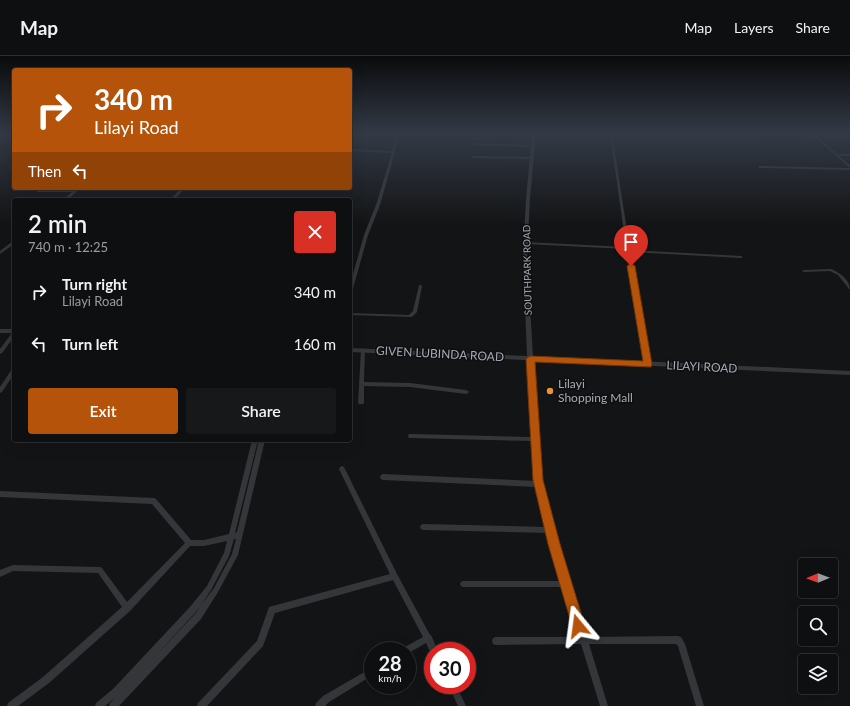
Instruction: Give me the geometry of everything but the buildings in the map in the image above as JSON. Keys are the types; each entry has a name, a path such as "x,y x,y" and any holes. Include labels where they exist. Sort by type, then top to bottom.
{"street":[{"path":"352,285 366,235 378,205 390,163"},
{"name":"SOUTHPARK ROAD","path":"530,359 525,243 532,163"},
{"path":"615,163 628,250 648,364"},
{"path":"760,166 850,168"},
{"path":"174,198 181,190"},
{"path":"38,191 75,191"},
{"path":"67,198 75,191"},
{"path":"525,243 741,257"},
{"path":"0,254 12,245"},
{"path":"804,271 831,270 839,274 850,288"},
{"path":"352,314 410,316 415,312 420,286"},
{"path":"0,331 12,332"},
{"path":"0,352 12,335"},
{"name":"GIVEN LUBINDA ROAD","path":"352,350 530,359"},
{"path":"362,403 363,350"},
{"path":"530,359 534,439 539,484 550,530 604,706"},
{"name":"LILAYI ROAD","path":"530,359 850,374"},
{"path":"0,391 12,373"},
{"path":"362,384 410,385 466,392"},
{"path":"411,436 534,439"},
{"path":"99,706 116,692 192,611 209,588 227,554 255,442"},
{"path":"113,706 198,616 216,590 229,567 235,555 262,442"},
{"path":"342,469 430,642"},
{"path":"383,477 539,484"},
{"path":"0,494 154,501 189,543"},
{"path":"423,527 550,530"},
{"path":"11,706 46,680 127,608 189,543 204,543 239,535"},
{"path":"0,574 13,568 100,570 127,608"},
{"path":"201,706 260,643 272,610 395,576"},
{"path":"463,584 566,584"},
{"path":"416,645 428,638"},
{"path":"496,641 678,640 681,644 700,706"},
{"path":"319,706 326,699 364,676"},
{"path":"456,694 462,706"}],"place":[{"name":"Lilayi Shopping Mall","path":"550,391"}],"route":[{"path":"578,626 554,544 538,480 534,439 530,359 648,364 631,266"}]}
